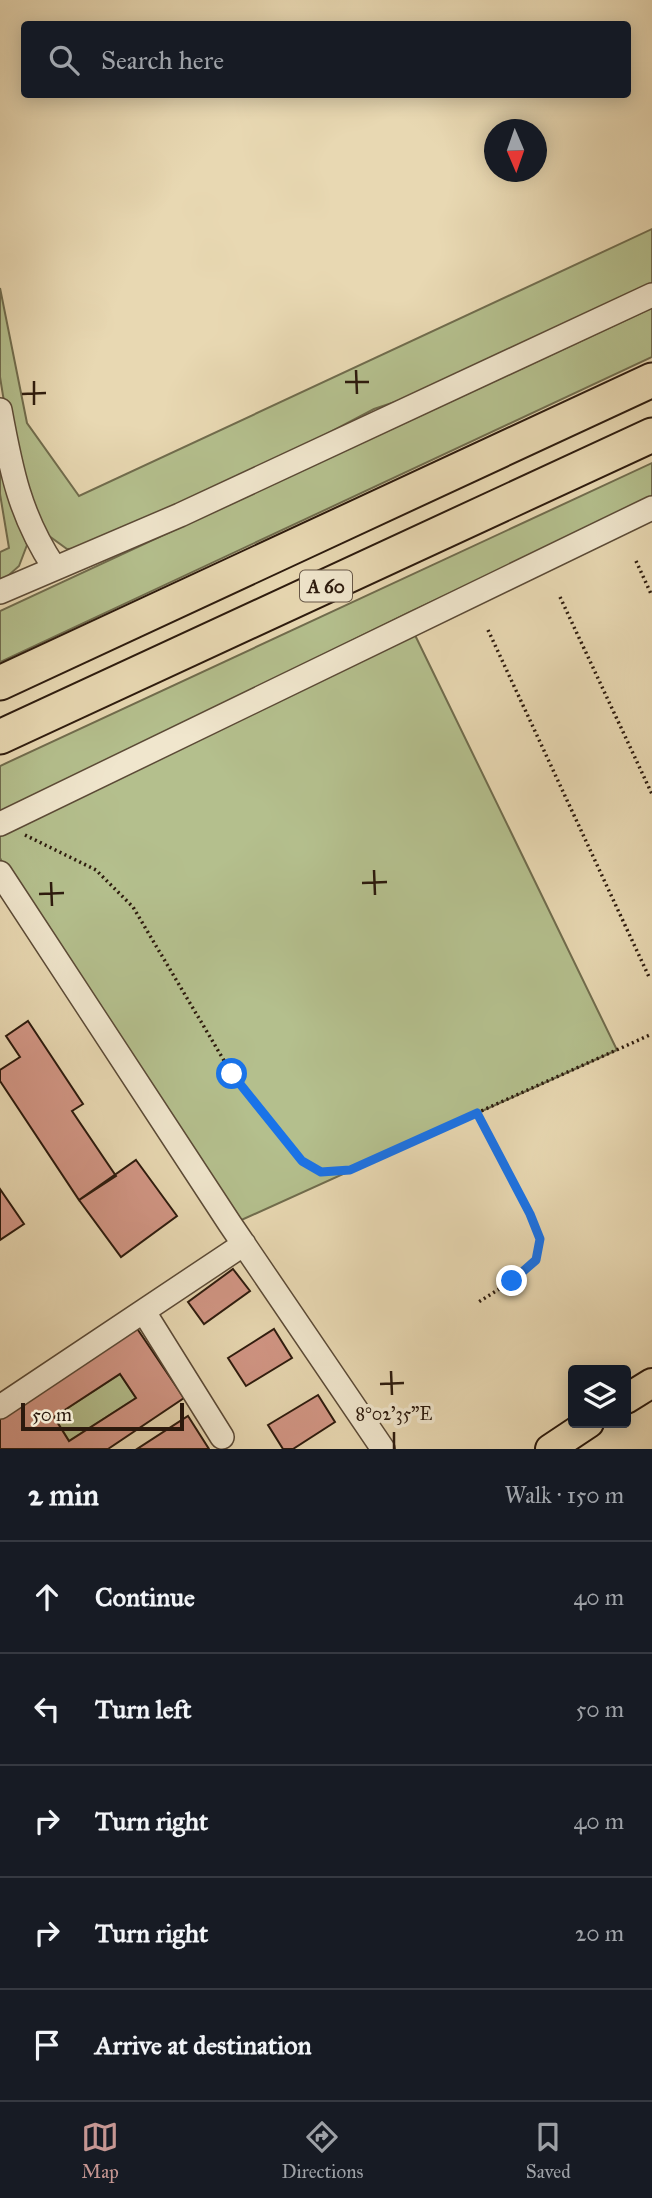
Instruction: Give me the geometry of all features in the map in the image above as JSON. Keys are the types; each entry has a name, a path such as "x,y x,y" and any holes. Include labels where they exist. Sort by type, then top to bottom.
{"highway":[{"name":"A 60","path":"0,683 652,380"},
{"name":"A 60","path":"0,737 652,435"}],"main road":[{"path":"631,1396 652,1383"},
{"path":"550,1449 582,1428"}],"lane":[{"path":"0,592 180,515 652,295"},
{"path":"0,410 11,469 33,535 54,567"},
{"path":"1,823 652,508"},
{"path":"0,873 244,1244 383,1449"},
{"path":"0,1407 244,1244"},
{"path":"144,1312 222,1437"}],"path":[{"path":"636,561 652,596"},
{"path":"561,597 652,794"},
{"path":"488,630 652,984"},
{"path":"1,823 96,870 133,907 232,1074 302,1161 321,1172 350,1170 652,1034"},
{"path":"477,1113 530,1214 540,1239 536,1260 512,1281 477,1303"}],"green space":[{"path":"652,229 652,289 434,389 374,409 276,464 90,548 67,549 45,533 10,439 0,377 0,288 27,423 79,496"},
{"path":"652,308 652,357 0,662 0,611"},
{"path":"0,447 6,479 27,545 19,566 0,583 0,552 9,548 0,494"},
{"path":"652,463 652,499 410,612 0,814 0,766"},
{"path":"413,631 617,1050 237,1222 8,874 0,858 0,836"},
{"path":"120,1374 136,1398 69,1441 54,1417"}],"building":[{"path":"28,1021 83,1104 72,1111 116,1176 79,1200 0,1081 0,1070 20,1057 6,1036"},
{"path":"136,1160 177,1216 121,1257 79,1200"},
{"path":"0,1189 24,1224 0,1240"},
{"path":"233,1269 250,1291 204,1324 188,1302"},
{"path":"134,1324 184,1398 108,1449 0,1449 0,1414","holes":["120,1374 136,1398 69,1441 54,1417"]},
{"path":"274,1329 292,1358 246,1386 228,1358"},
{"path":"318,1395 335,1422 293,1449 283,1449 268,1425"},
{"path":"188,1416 209,1449 137,1449"}],"route":[{"path":"232,1074 302,1161 321,1172 350,1170 477,1113 530,1214 540,1239 536,1260 512,1281"}]}
